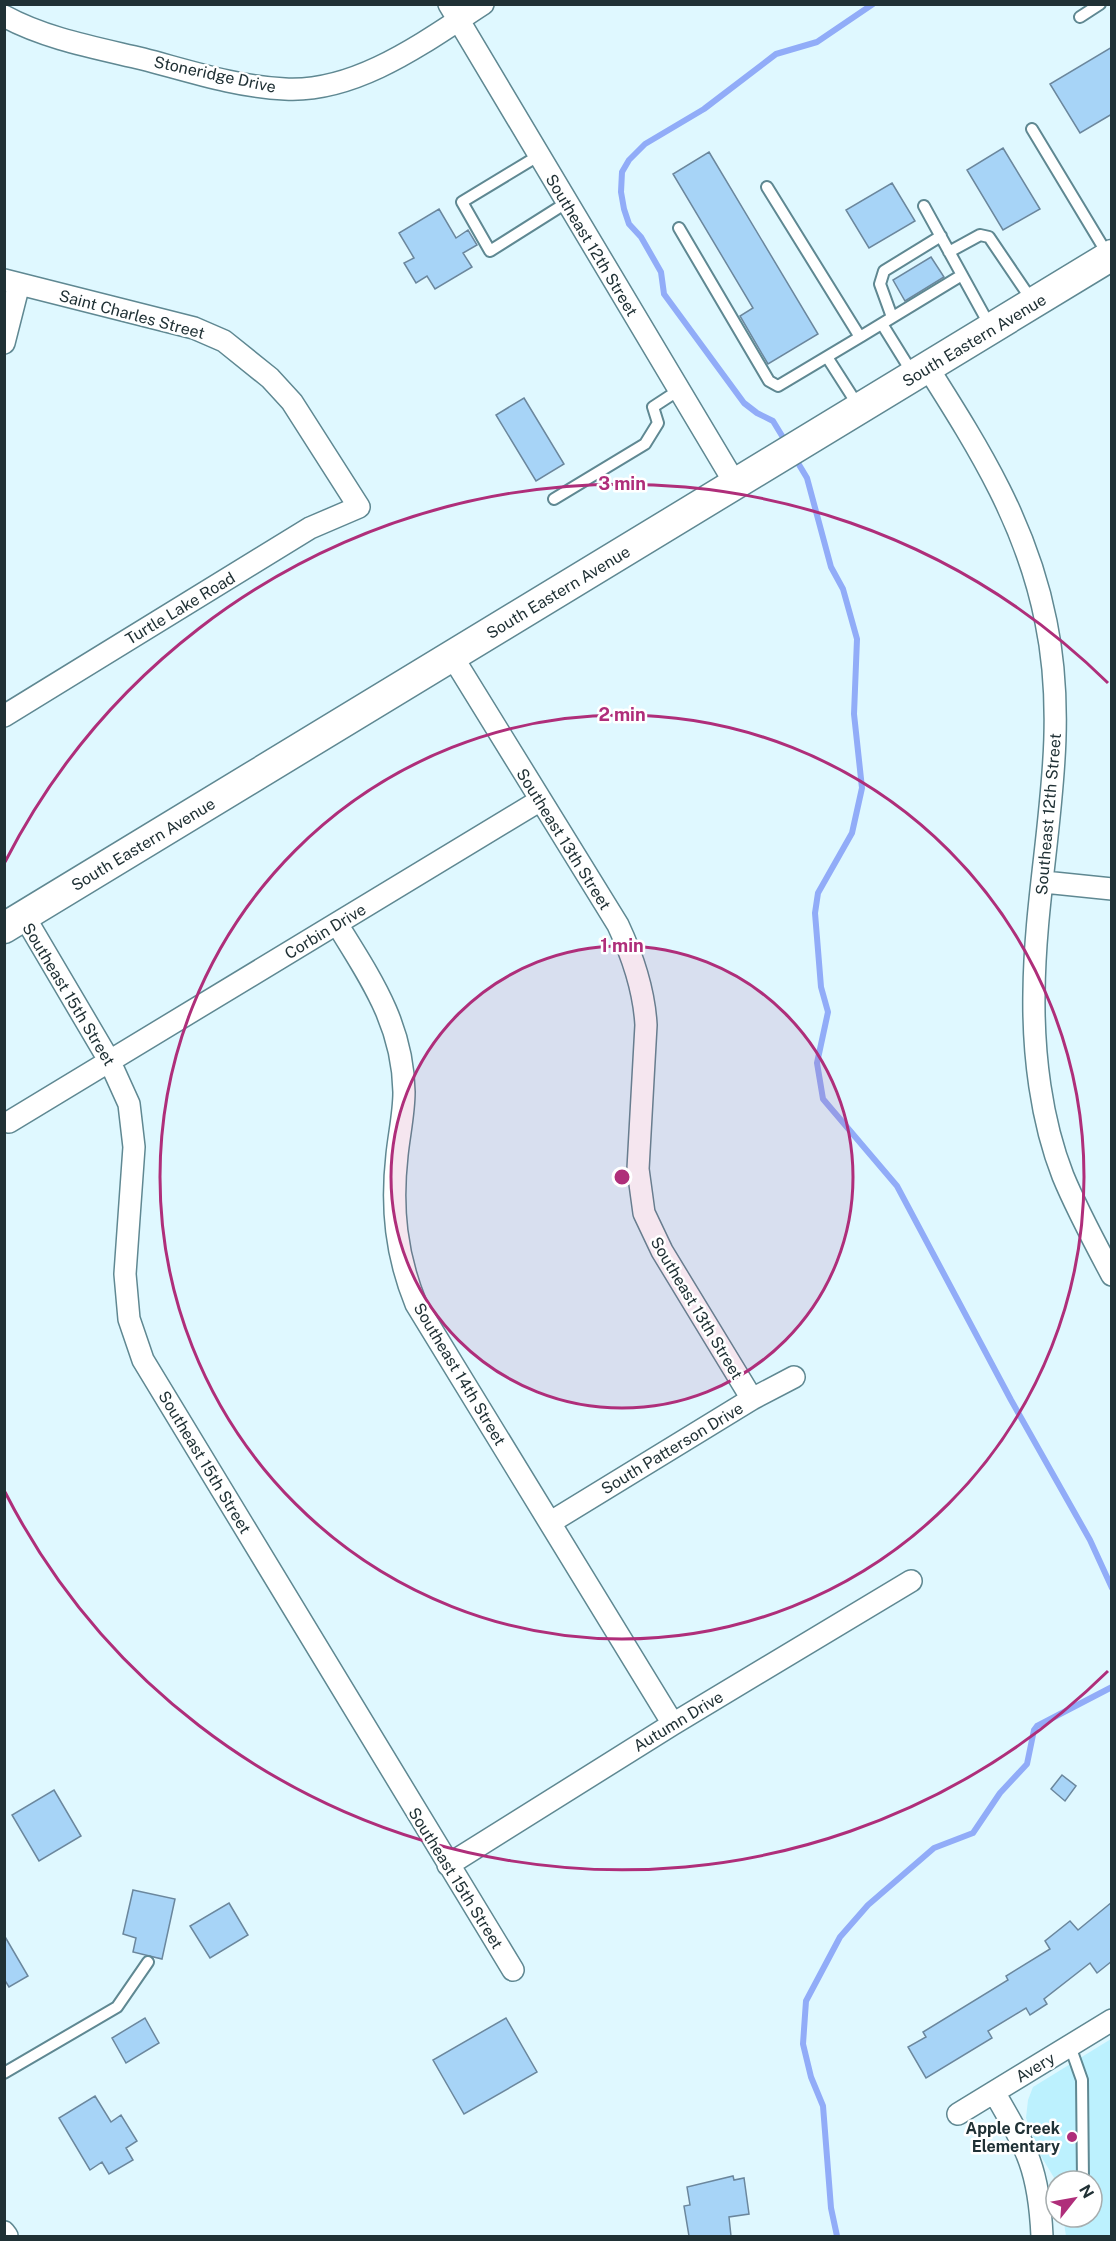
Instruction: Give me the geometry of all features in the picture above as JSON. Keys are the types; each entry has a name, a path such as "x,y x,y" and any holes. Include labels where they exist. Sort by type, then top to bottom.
{"main road":[{"name":"South Eastern Avenue","path":"14,922 1110,256"}],"street":[{"name":"Stoneridge Drive","path":"4,16 72,41 227,80 286,89 311,88 340,82 374,68 454,12 483,4"},
{"name":"Southeast 12th Street","path":"454,12 736,485"},
{"path":"4,342 12,282"},
{"name":"Saint Charles Street","path":"12,282 184,325 224,341 270,378 292,402 359,507"},
{"name":"Southeast 12th Street","path":"921,372 980,450 1008,503 1027,548 1047,624 1055,718 1055,772 1034,993 1035,1037 1042,1091 1063,1175 1112,1275"},
{"name":"Turtle Lake Road","path":"4,716 310,528 359,507"},
{"name":"Southeast 13th Street","path":"452,656 539,801 618,925 639,978 646,1025 638,1168 644,1213 662,1251 752,1399"},
{"name":"Corbin Drive","path":"9,1122 539,801"},
{"path":"1044,882 1112,889"},
{"name":"Southeast 15th Street","path":"14,922 110,1062 129,1104 134,1147 124,1274 129,1319 143,1360 513,1970"},
{"name":"Southeast 14th Street","path":"337,924 389,1012 400,1053 404,1093 393,1211 402,1264 408,1284 426,1322 551,1522 673,1724"},
{"name":"South Patterson Drive","path":"551,1522 752,1399 794,1377"},
{"name":"Autumn Drive","path":"448,1865 673,1724 911,1581"},
{"name":"Avery","path":"958,2114 1112,2020"},
{"path":"994,2091 1032,2163 1044,2192"},
{"path":"4,2232 7,2236"}],"lane":[{"path":"1080,17 1100,4"},
{"path":"1032,129 1110,256"},
{"path":"538,156 462,202 490,251 566,203"},
{"path":"767,187 860,337"},
{"path":"924,206 991,329"},
{"path":"679,228 769,381 778,386 962,275"},
{"path":"949,252 980,235 989,237 1034,303"},
{"path":"921,372 887,320 880,284 884,271 941,236"},
{"path":"827,357 860,409"},
{"path":"554,499 645,444 658,423 653,407 679,390"},
{"path":"4,2073 117,2007 147,1962"},
{"path":"1070,2046 1082,2080 1083,2169"}],"shaded area":[{"name":"Apple Creek Elementary","path":"1111,2039 1111,2236 1066,2236 1065,2229 1104,2229 1104,2169 1049,2169 1041,2156 1026,2118 1028,2100 1033,2087"}],"building":[{"path":"1112,47 1112,114 1080,133 1050,84"},
{"path":"1003,148 1040,209 1003,230 967,170"},
{"path":"709,152 818,334 768,364 740,316 753,308 673,174"},
{"path":"892,183 915,221 869,248 846,210"},
{"path":"439,209 456,238 468,230 477,245 463,253 472,267 435,289 427,276 416,283 404,263 414,258 399,233"},
{"path":"931,257 944,277 905,301 893,280"},
{"path":"524,398 564,464 536,481 496,415"},
{"path":"1062,1775 1076,1786 1065,1801 1051,1789"},
{"path":"54,1790 81,1836 39,1861 12,1815"},
{"path":"133,1890 175,1899 162,1959 133,1952 136,1938 123,1934"},
{"path":"1112,1902 1112,1961 1097,1973 1090,1963 1044,1999 1047,2004 1030,2015 1026,2008 988,2031 992,2038 926,2078 908,2047 926,2037 923,2032 1008,1980 1006,1976 1050,1949 1045,1941 1070,1921 1078,1930"},
{"path":"229,1903 248,1935 210,1958 190,1926"},
{"path":"4,1935 28,1976 9,1987 4,1979"},
{"path":"145,2018 159,2043 126,2063 112,2038"},
{"path":"506,2018 537,2072 464,2114 433,2060"},
{"path":"95,2096 111,2122 121,2115 137,2141 126,2148 133,2160 109,2174 102,2162 90,2170 59,2118"},
{"path":"733,2176 734,2180 744,2178 749,2214 729,2217 731,2236 689,2236 684,2206 690,2205 687,2187"}],"waterway":[{"path":"787,444 773,421 744,403 664,294 661,272 641,237 629,224 621,192 622,172 629,160 645,144 704,109 776,54 817,42 873,4"},
{"path":"795,458 807,478 831,567 843,589 857,639 854,714 862,788 852,833 818,893 815,913 821,987 828,1012 817,1063 823,1099 897,1186 1011,1400 1090,1540 1112,1588"},
{"path":"837,2236 831,2208 823,2106 811,2077 803,2044 806,2001 840,1937 868,1905 934,1848 973,1833 1000,1793 1027,1764 1034,1730 1037,1726 1112,1687"}],"place":[{"name":"Apple Creek Elementary","path":"1072,2137"}]}
